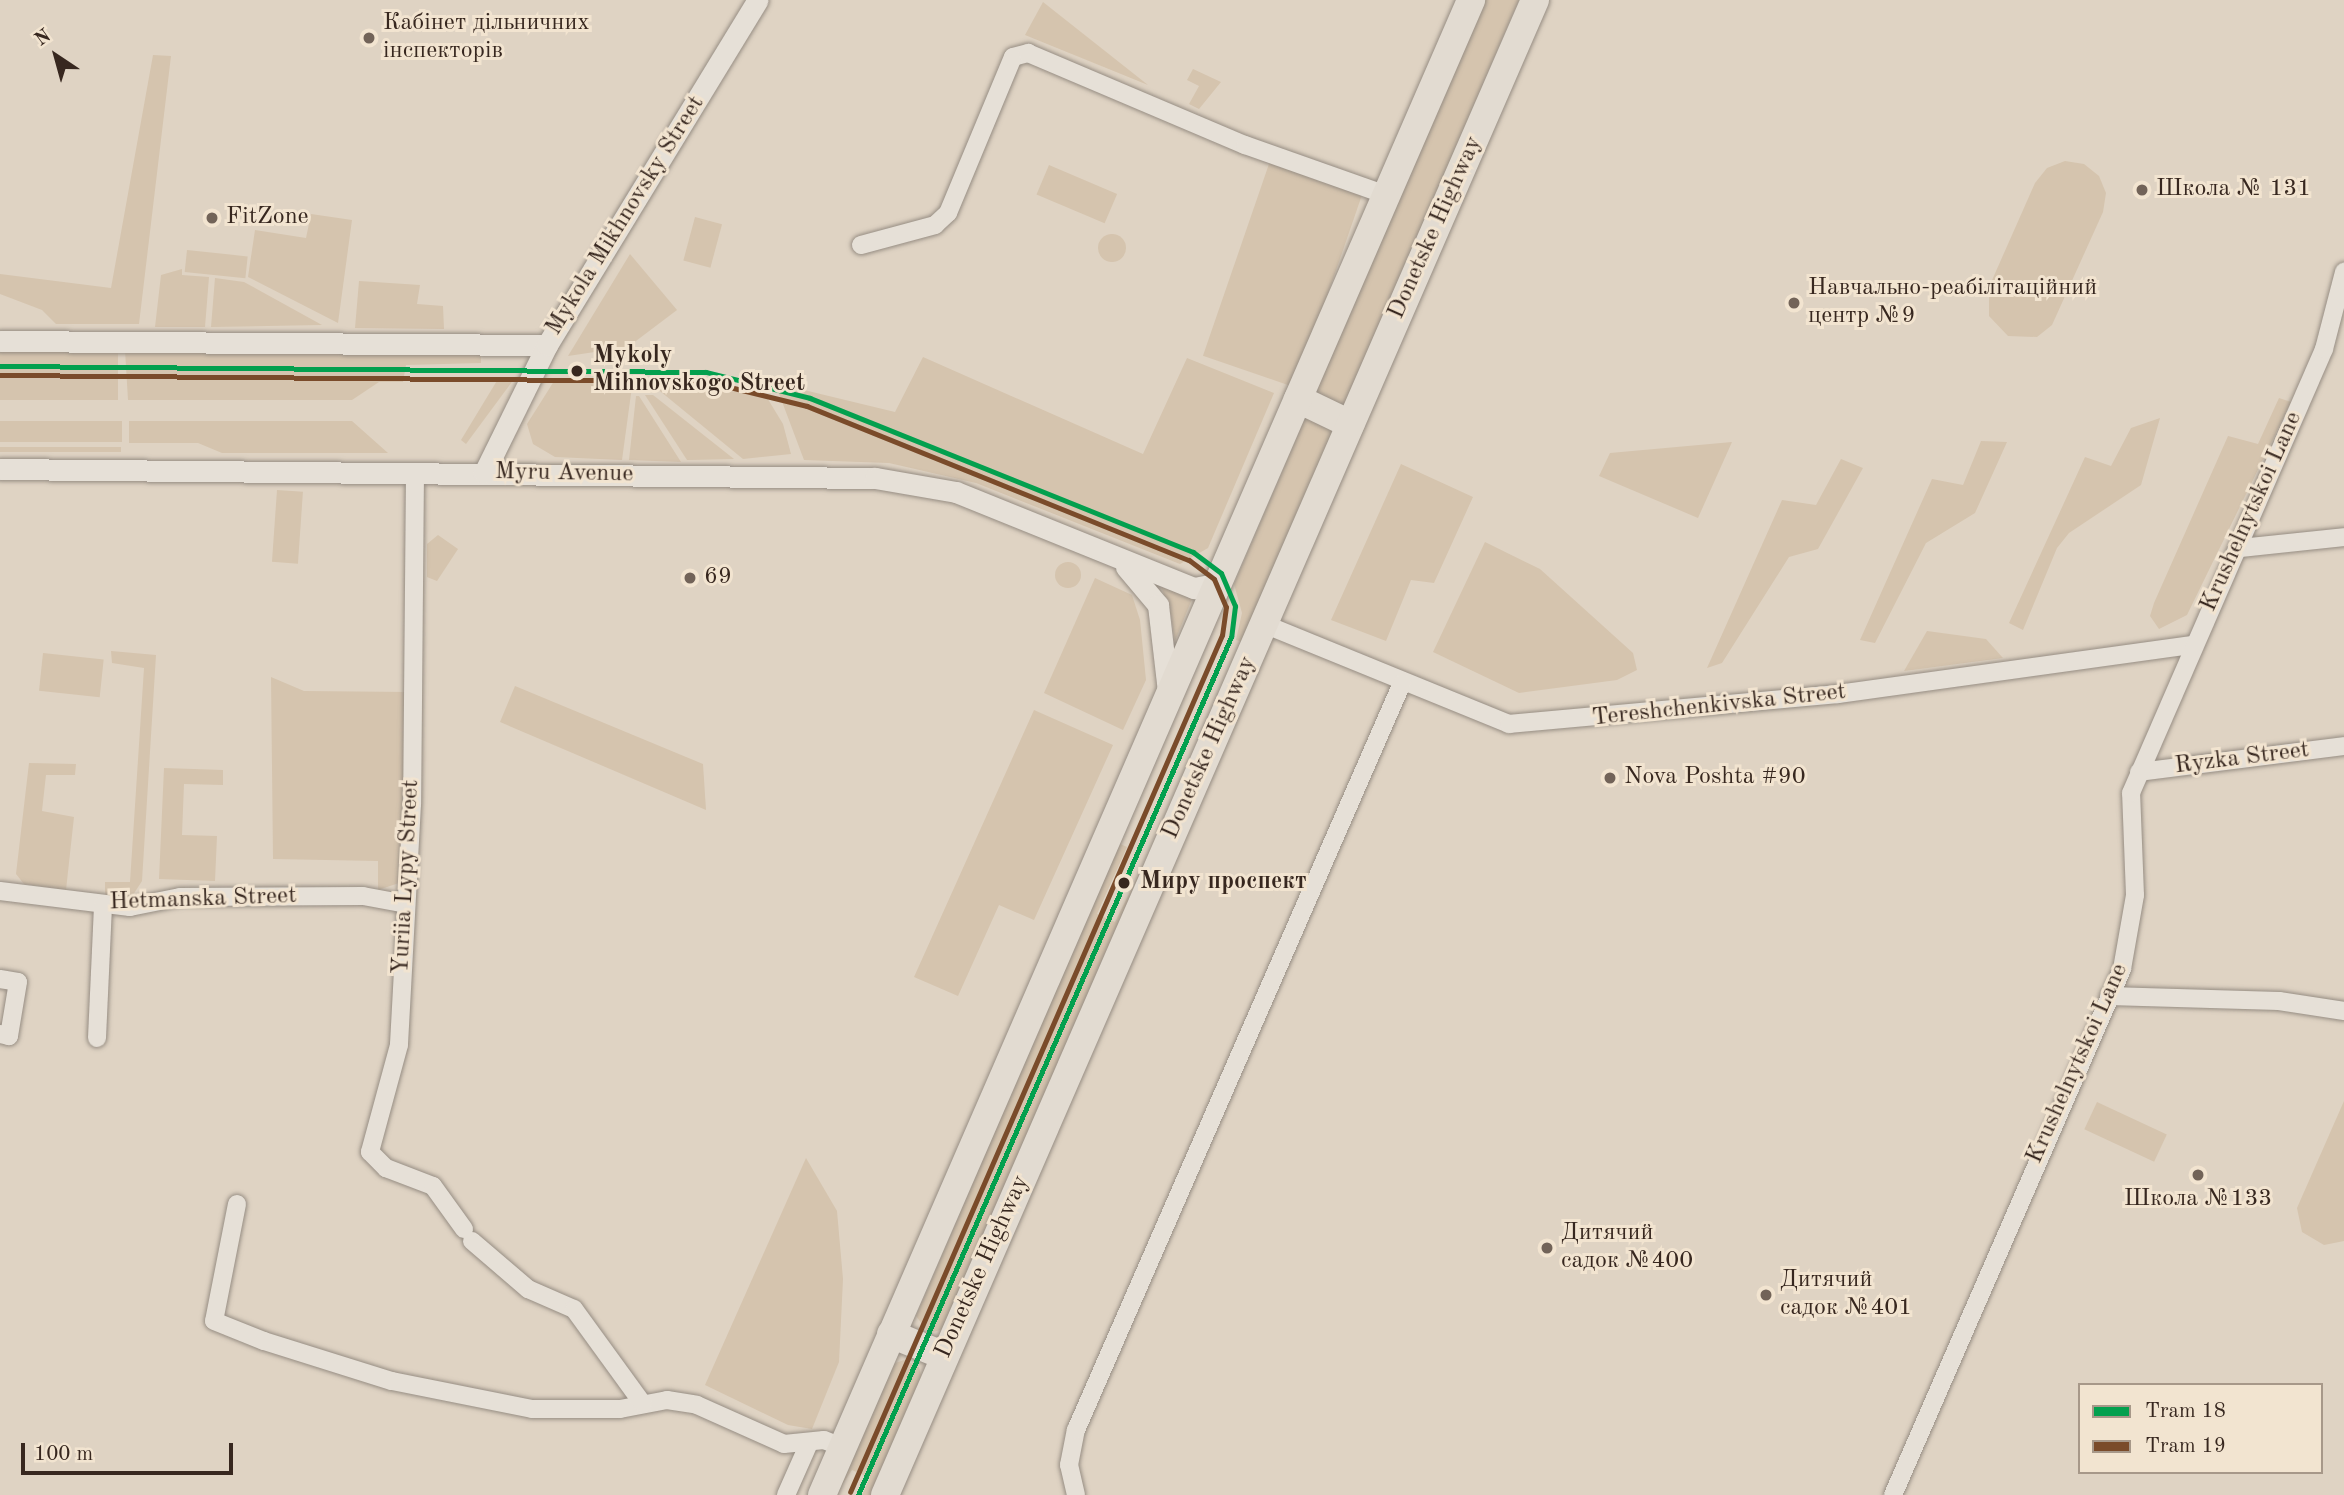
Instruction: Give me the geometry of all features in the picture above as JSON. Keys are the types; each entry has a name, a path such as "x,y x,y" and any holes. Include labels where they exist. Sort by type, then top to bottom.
{"highway":[{"path":"822,1495 1168,692 1471,0"},
{"name":"Donetske Highway","path":"885,1495 1535,0"},
{"path":"1298,399 1350,424"},
{"path":"891,1334 945,1356"}],"street":[{"name":"Mykola Mikhnovsky Street","path":"484,473 547,345 758,0"},
{"path":"861,245 935,225 948,213 1013,57 1028,53 1245,145 1386,195"},
{"name":"Krushelnytskoi Lane","path":"1893,1495 2109,996 2130,938 2135,895 2128,817 2139,772 2190,645 2240,548 2341,316 2344,272"},
{"path":"0,341 547,345"},
{"name":"Myru Avenue","path":"0,469 836,474 905,481 982,501 1113,558 1194,588 1215,584"},
{"name":"Yuriia Lypy Street","path":"415,472 406,904 398,1045 370,1152 386,1168 433,1186 468,1235 528,1289 574,1309 643,1404"},
{"path":"2240,548 2344,537"},
{"name":"Myru Avenue","path":"1113,558 1146,582 1158,605 1168,692"},
{"name":"Tereshchenkivska Street","path":"1264,625 1402,683 1510,724 1556,724 2007,674 2190,645"},
{"path":"1076,1495 1069,1465 1076,1430 1402,683"},
{"name":"Ryzka Street","path":"2139,772 2344,746"},
{"name":"Hetmanska Street","path":"0,891 103,905 180,897 363,896 406,904"},
{"path":"97,1038 103,905"},
{"path":"0,979 18,982 9,1036 0,1034"},
{"path":"2109,996 2280,1001 2344,1011"},
{"path":"237,1204 214,1321 392,1381 496,1402 580,1410 643,1404 697,1405 784,1444 809,1443 842,1447"},
{"path":"786,1495 809,1443"}],"shaded area":[{"path":"1484,0 1519,0 1243,642 1236,640 1242,613 1234,584"},
{"path":"1043,2 1148,85 1025,35"},
{"path":"153,55 171,56 139,324 56,324 42,310 0,294 0,274 111,288"},
{"path":"1193,69 1221,82 1199,109 1189,104 1199,86 1187,80"},
{"path":"1270,161 1363,193 1296,388 1203,356"},
{"path":"2065,161 2084,164 2099,176 2106,193 2103,212 2052,325 2037,337 2008,336 1989,316 1989,287 2035,183 2047,168"},
{"path":"1049,165 1117,194 1105,223 1036,194"},
{"path":"311,214 352,220 338,323 248,277 255,230 306,238"},
{"path":"695,217 722,224 710,268 683,260"},
{"path":"1112,234 1122,238 1126,248 1122,258 1112,262 1102,258 1098,248 1102,238"},
{"path":"187,250 248,256 245,278 185,272"},
{"path":"630,254 677,310 628,347 568,356"},
{"path":"182,269 182,275 209,277 205,327 155,327 161,275"},
{"path":"215,278 244,282 322,325 211,327"},
{"path":"359,281 420,285 417,304 443,306 444,329 355,328"},
{"path":"0,349 118,349 118,400 0,400"},
{"path":"125,350 481,350 481,363 406,365 403,382 379,382 352,400 128,400"},
{"path":"923,357 1143,454 1187,358 1274,393 1208,548 1180,564 976,483 889,463 804,460 775,383 895,412"},
{"path":"556,378 633,379 622,460 555,457 533,444 527,424"},
{"path":"644,378 766,396 783,424 791,454 743,459"},
{"path":"498,379 514,379 466,444 461,440"},
{"path":"645,395 653,395 734,459 687,460"},
{"path":"636,396 639,396 681,462 629,460"},
{"path":"2279,398 2291,402 2187,615 2159,629 2150,616 2154,603 2228,436 2258,444"},
{"path":"2160,418 2141,485 2069,533 2057,548 2023,630 2009,623 2085,457 2111,466 2131,428"},
{"path":"0,421 122,421 122,442 0,442"},
{"path":"129,421 352,421 388,453 222,453 198,443 129,443"},
{"path":"1981,441 2007,442 1975,513 1926,543 1875,643 1860,640 1932,479 1963,485"},
{"path":"1732,442 1698,518 1599,476 1610,453"},
{"path":"0,447 121,447 121,452 0,452"},
{"path":"1841,459 1863,468 1818,549 1789,557 1722,663 1707,668 1782,500 1816,505"},
{"path":"1401,464 1473,497 1434,583 1411,580 1386,641 1331,620"},
{"path":"277,490 303,492 298,564 272,562"},
{"path":"438,535 458,549 437,581 427,577 427,544"},
{"path":"1485,542 1540,569 1633,653 1637,670 1617,680 1519,693 1433,652"},
{"path":"1068,562 1077,566 1081,575 1077,584 1068,588 1059,584 1055,575 1059,566"},
{"path":"1095,578 1132,595 1140,620 1146,680 1123,730 1044,693"},
{"path":"1159,579 1194,594 1175,641 1171,616"},
{"path":"1927,631 1986,639 2003,658 1904,671"},
{"path":"111,651 156,655 142,881 131,898 105,896 105,882 130,882 144,668 112,663"},
{"path":"43,653 104,659 100,697 39,691"},
{"path":"271,677 304,691 408,692 399,883 378,890 378,861 273,859"},
{"path":"515,686 703,764 706,810 500,722"},
{"path":"1034,710 1113,745 1034,920 999,905 958,996 914,977"},
{"path":"29,763 76,764 75,775 46,775 42,811 74,817 66,890 24,884 16,874"},
{"path":"164,768 223,770 223,785 184,784 182,835 217,836 215,881 159,879"},
{"path":"1118,843 1127,847 1097,914 1115,922 1149,854 944,1329 929,1333 916,1316"},
{"path":"2344,1101 2344,1241 2324,1245 2302,1232 2297,1208"},
{"path":"2097,1102 2167,1135 2154,1162 2084,1129"},
{"path":"806,1158 837,1211 843,1279 839,1362 812,1429 788,1425 705,1385"},
{"path":"904,1360 919,1367 922,1379 871,1495 862,1495 870,1478 852,1470 835,1495 893,1364"}],"tram line":[{"name":"18","path":"0,366 706,372 810,398 1193,552 1221,573 1235,606 1231,637 858,1495"},
{"name":"19","path":"0,375 705,381 807,406 1189,560 1214,579 1226,607 1222,635 850,1492"}],"place":[{"name":"Кабінет дільничних інспекторів","path":"369,38"},
{"name":"Школа № 131","path":"2142,190"},
{"name":"FitZone","path":"212,218"},
{"name":"Навчально-реабілітаційний центр №9","path":"1794,303"},
{"name":"Mykoly Mihnovskogo Street","path":"577,371"},
{"name":"69","path":"690,578"},
{"name":"Nova Poshta #90","path":"1610,778"},
{"name":"Миру проспект","path":"1124,883"},
{"name":"Школа №133","path":"2198,1175"},
{"name":"Дитячий садок №400","path":"1547,1248"},
{"name":"Дитячий садок №401","path":"1766,1295"}]}
